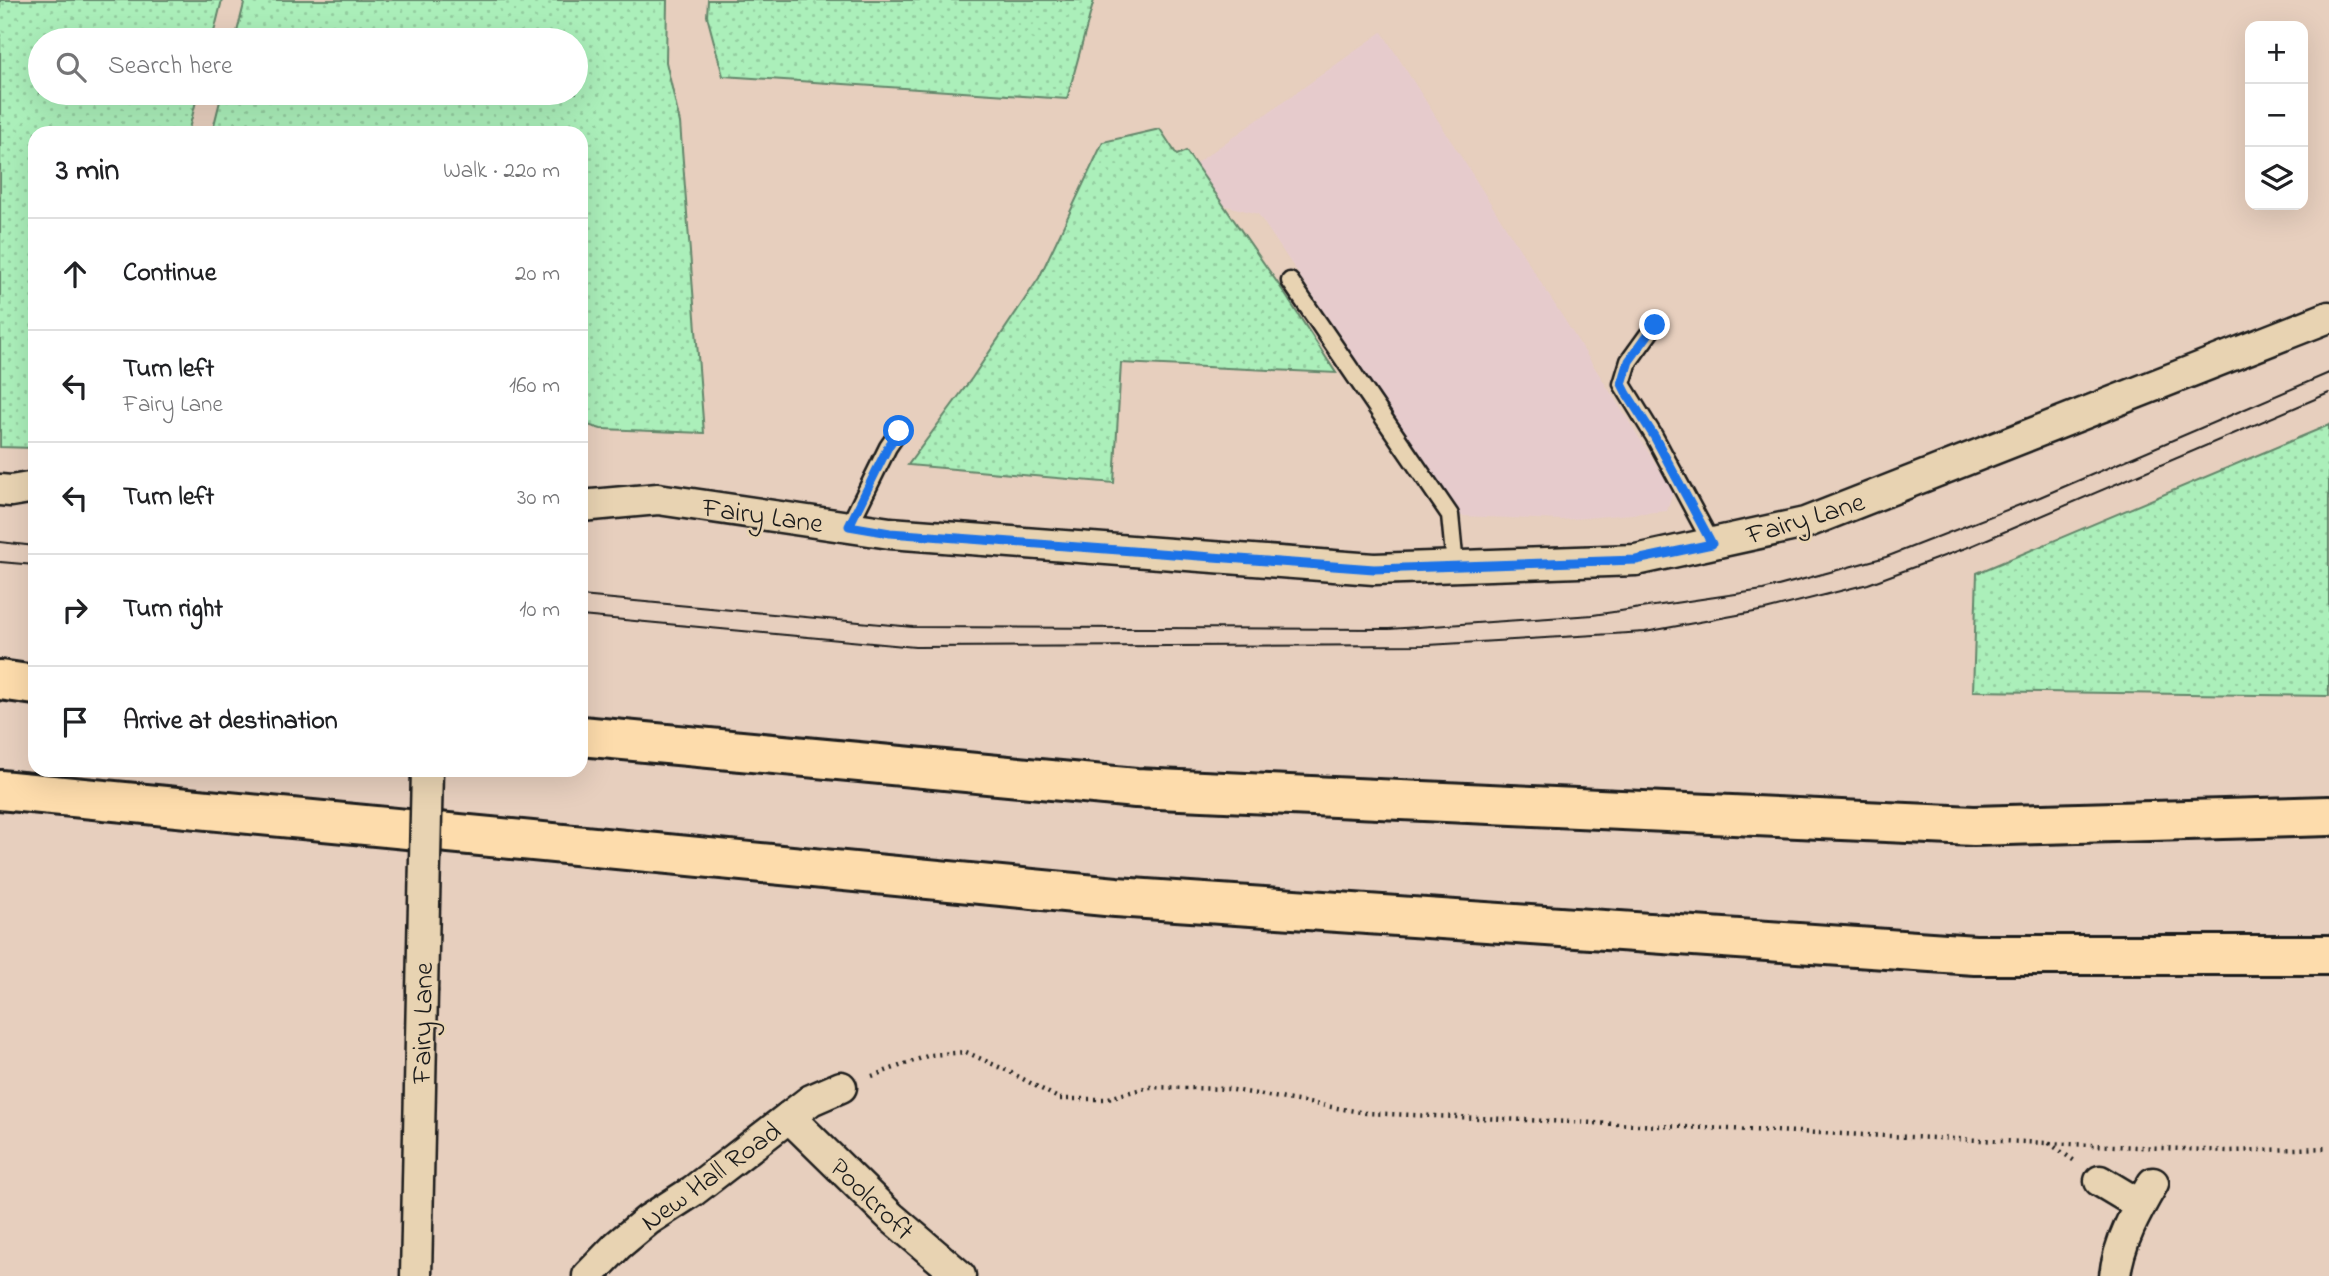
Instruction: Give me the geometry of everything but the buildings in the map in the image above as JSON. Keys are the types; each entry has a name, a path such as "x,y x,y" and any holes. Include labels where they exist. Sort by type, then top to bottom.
{"highway":[{"path":"0,680 28,684"},
{"path":"588,737 1150,789 1975,826 2329,816"},
{"path":"0,790 1116,897 1975,955 2329,955"}],"street":[{"name":"Fairy Lane","path":"588,505 658,499 890,533 1374,569 1636,560 1805,523 2329,317"},
{"path":"0,490 28,488"},
{"name":"Fairy Lane","path":"416,1276 427,777"},
{"name":"New Hall Road","path":"588,1276 618,1245 648,1220 693,1191 811,1100 841,1087"},
{"name":"Poolcroft","path":"789,1117 891,1217 960,1276"},
{"path":"2100,1181 2146,1194 2124,1242 2115,1276"}],"lane":[{"path":"1290,281 1450,515 1455,566"},
{"path":"1655,325 1629,361 1622,384 1654,436 1712,544"},
{"path":"849,526 888,447 899,431"}],"path":[{"path":"841,1087 930,1055 966,1052 1060,1099 1105,1099 1149,1087 1228,1088 1366,1113 2229,1151 2329,1147"}],"shaded area":[{"path":"1382,32 1673,491 1667,511 1561,520 1461,516 1258,214 1223,205 1195,164"}],"green space":[{"path":"0,0 222,0 215,28 28,28 28,105 195,105 190,126 28,126 28,448 0,447"},
{"path":"245,0 667,0 666,62 680,123 704,433 601,429 588,425 588,126 214,126 219,105 588,105 588,28 238,28"},
{"path":"708,0 1094,0 1067,99 723,76 707,16"},
{"path":"1160,129 1177,155 1186,151 1336,373 1121,363 1114,483 908,465 972,378 1039,278 1103,142"},
{"path":"2329,425 2329,696 1973,691 1977,573"}],"tram line":[{"path":"588,597 913,627 1389,629 1593,615 1763,590 1886,557 2040,497 2329,373"},
{"path":"588,617 915,647 1428,645 1645,632 1765,610 1868,584 1971,546 2329,393"},
{"path":"0,542 28,545"},
{"path":"0,562 28,564"}],"route":[{"path":"899,431 888,447 849,526 890,533 1374,569 1636,560 1712,544 1654,436 1622,384 1629,361 1655,325"}]}
